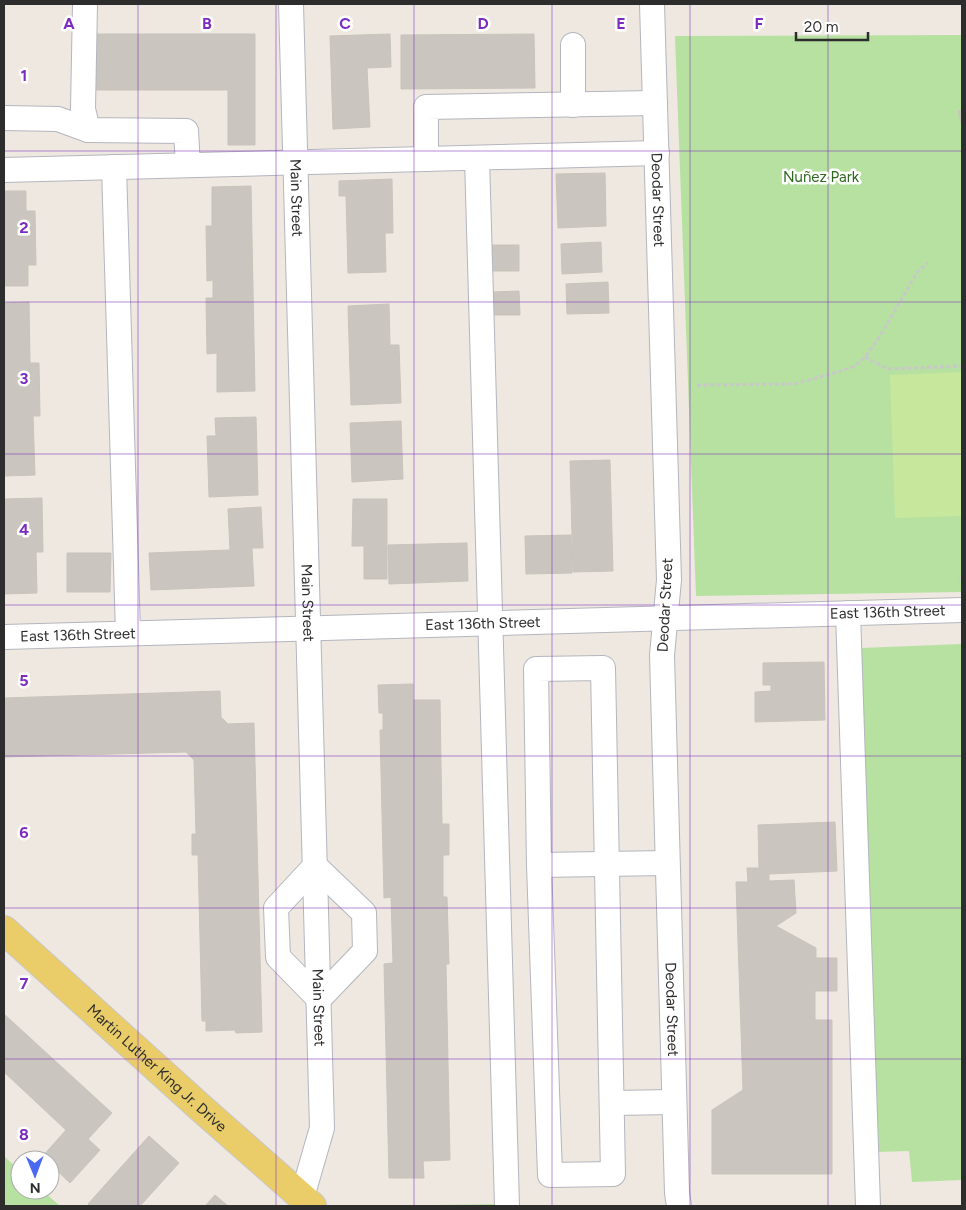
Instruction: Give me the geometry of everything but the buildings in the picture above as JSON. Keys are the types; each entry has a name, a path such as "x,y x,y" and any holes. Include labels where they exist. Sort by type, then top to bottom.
{"main road":[{"name":"Martin Luther King Jr. Drive","path":"4,930 307,1202"}],"street":[{"path":"85,4 83,109 88,130"},
{"name":"Main Street","path":"291,4 322,1128 307,1202"},
{"name":"Deodar Street","path":"652,4 669,580 662,655 676,1193 679,1206"},
{"path":"573,45 573,105"},
{"path":"426,159 426,107 655,103"},
{"path":"4,118 58,119 88,130 186,131 188,165"},
{"path":"4,170 656,153"},
{"path":"477,158 507,1206"},
{"path":"114,167 128,633"},
{"name":"East 136th Street","path":"4,637 962,610"},
{"path":"848,613 868,1206"},
{"path":"603,668 606,864 613,1174 550,1175 539,866 536,669 603,668"},
{"path":"539,866 668,863"},
{"path":"314,866 364,913 365,951 319,999 278,957 276,918 276,908 314,866"},
{"path":"612,1103 674,1102"}],"path":[{"path":"696,385 794,384 855,366 865,357 885,328 919,270 928,263"},
{"path":"865,357 888,369 962,366"}],"green space":[{"name":"Nuñez Park","path":"962,35 962,592 696,596 675,36"},
{"path":"962,372 962,516 895,518 890,375"},
{"path":"962,644 962,1180 912,1182 909,1151 877,1152 861,648"},
{"path":"4,1156 10,1162 10,1200 53,1200 60,1206 4,1206"},
{"path":"499,1204 501,1206 368,1206"}]}
